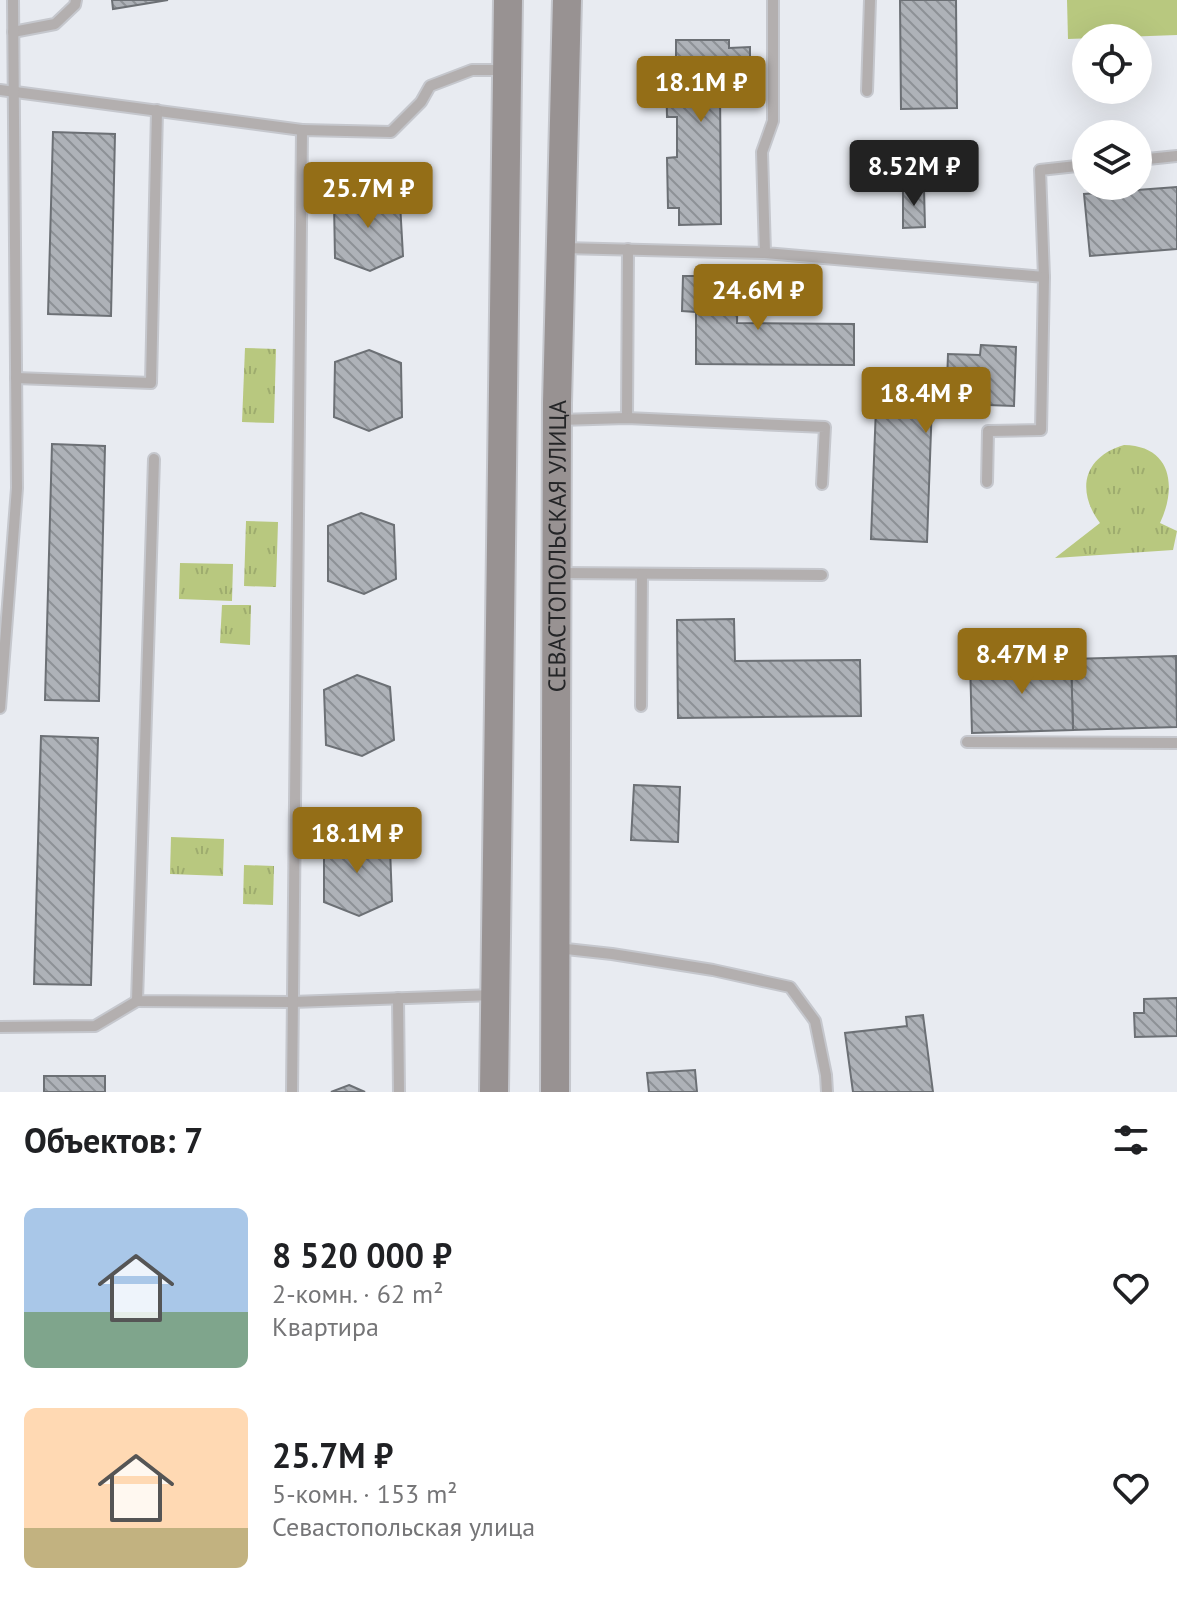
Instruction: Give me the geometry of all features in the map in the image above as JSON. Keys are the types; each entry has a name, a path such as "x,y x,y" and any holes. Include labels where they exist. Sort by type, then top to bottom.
{"main road":[{"path":"494,1092 508,0"},
{"name":"СЕВАСТОПОЛЬСКАЯ УЛИЦА","path":"555,1092 557,420 567,0"}],"lane":[{"path":"0,708 17,488 13,0"},
{"path":"13,32 55,24 75,5 76,0"},
{"path":"765,253 762,152 773,121 773,0"},
{"path":"867,91 870,0"},
{"path":"0,90 302,130 391,132 421,102 430,86 472,70 507,70"},
{"path":"16,378 151,383 157,110"},
{"path":"292,1092 302,130"},
{"path":"1152,159 1177,156"},
{"path":"987,482 988,431 1041,430 1044,277 1040,170 1072,167"},
{"path":"561,248 765,253 1044,277"},
{"path":"627,418 628,249"},
{"path":"557,420 627,418 825,427 822,484"},
{"path":"137,1001 154,459"},
{"path":"557,573 822,575"},
{"path":"641,706 642,574"},
{"path":"967,742 1177,743"},
{"path":"555,948 713,970 790,987 815,1021 827,1092"},
{"path":"0,1027 95,1026 137,1001 292,1002 496,995"},
{"path":"398,998 399,1092"}],"green space":[{"path":"1067,0 1177,0 1177,35 1152,36 1152,24 1072,24 1072,39 1068,39"},
{"path":"245,348 276,349 274,423 242,422"},
{"path":"1124,445 1140,447 1152,453 1166,471 1168,496 1160,523 1177,531 1173,550 1055,558 1100,523 1088,499 1088,476 1100,458"},
{"path":"246,521 278,522 276,587 244,586"},
{"path":"180,563 233,564 232,601 179,599"},
{"path":"222,605 251,605 250,645 220,643"},
{"path":"171,837 224,839 223,876 170,874"},
{"path":"244,865 274,866 273,905 243,904"}],"building":[{"path":"112,0 168,0 113,9"},
{"path":"900,0 956,0 957,108 901,109"},
{"path":"676,40 729,40 729,48 750,47 750,92 736,92 736,86 720,86 721,224 679,225 679,208 668,208 667,158 677,157 677,117 667,117 666,66 676,65"},
{"path":"53,132 115,134 111,316 48,314"},
{"path":"1177,187 1177,249 1090,256 1085,200 1152,200 1152,189"},
{"path":"903,189 924,189 925,227 903,228"},
{"path":"368,190 400,203 403,256 370,271 335,258 334,203"},
{"path":"683,276 738,276 737,323 854,324 854,365 696,364 696,312 682,311"},
{"path":"981,345 1016,347 1014,406 932,403 927,542 871,539 877,380 947,383 948,354 980,355"},
{"path":"369,350 401,363 402,417 369,431 334,417 335,362"},
{"path":"52,444 105,446 99,701 45,700"},
{"path":"361,513 394,525 396,579 364,594 328,581 328,526"},
{"path":"734,619 735,661 860,660 861,716 678,718 677,620"},
{"path":"1176,656 1177,727 1073,730 1071,659"},
{"path":"1071,659 1073,730 972,733 970,662"},
{"path":"357,675 390,687 394,740 362,756 326,745 324,690"},
{"path":"41,736 98,738 91,985 34,984"},
{"path":"634,785 680,787 678,842 631,840"},
{"path":"358,835 390,848 392,901 359,916 324,902 324,847"},
{"path":"1177,998 1177,1036 1135,1037 1134,1013 1144,1013 1144,999"},
{"path":"923,1015 933,1092 853,1092 845,1033 907,1026 906,1017"},
{"path":"695,1070 697,1092 649,1092 647,1073"},
{"path":"44,1076 105,1076 105,1092 44,1092"},
{"path":"349,1085 365,1092 331,1092"}]}
